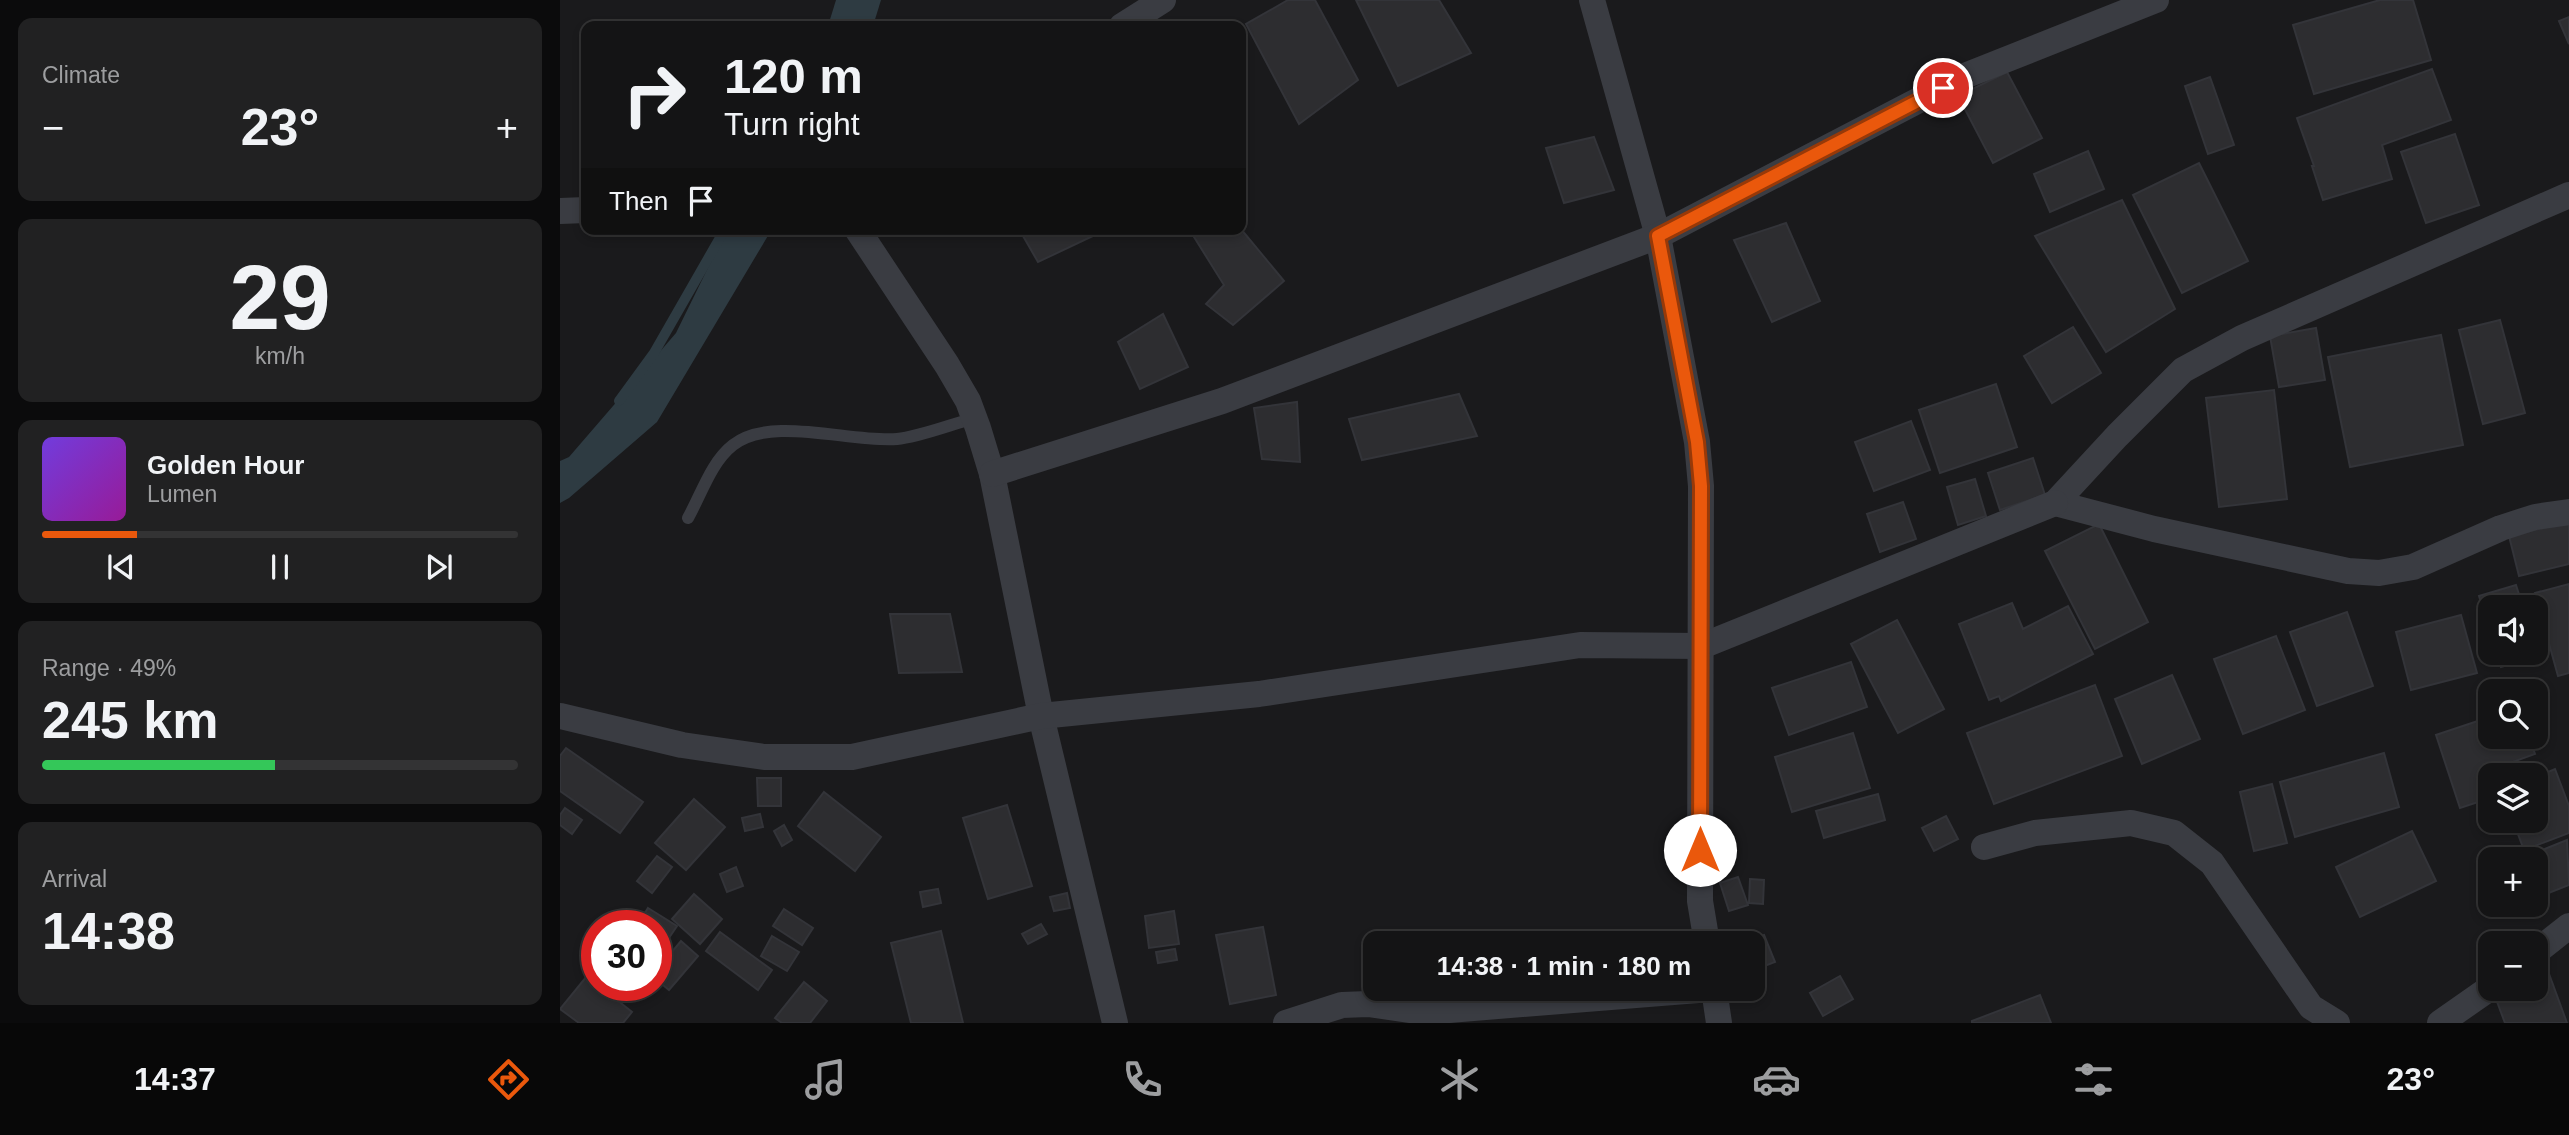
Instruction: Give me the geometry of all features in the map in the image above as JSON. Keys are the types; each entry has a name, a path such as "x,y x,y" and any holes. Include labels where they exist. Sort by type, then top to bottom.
{"street":[{"path":"1130,21 1163,0"},
{"path":"1592,0 1658,236 1697,442 1701,486 1700,901 1705,931"},
{"path":"992,474 1222,401 1658,236 1967,75 2156,0"},
{"path":"560,716 682,745 776,757 852,757 1041,716 1259,694 1580,645 1702,646 2055,503 2183,370 2206,356 2569,195"},
{"path":"560,211 581,210"},
{"path":"861,235 947,365 975,418 992,474 1041,716 1115,1023"},
{"path":"2055,503 2154,529 2348,571 2379,573 2413,567 2501,528 2535,517 2569,512"},
{"path":"1984,847 2035,833 2131,823 2174,833 2212,863 2311,1007 2337,1023"},
{"path":"2548,943 2569,926"},
{"path":"2440,1023 2478,996"},
{"path":"1286,1023 1342,1005 1368,1004 1409,1010 1450,1010 1563,1001"},
{"path":"1715,1001 1719,1023"}],"lane":[{"path":"688,518 718,461 733,444 757,433 805,432 897,439 975,418"}],"shaded area":[{"path":"836,0 881,0 875,21 830,21"},
{"path":"724,235 768,235 657,422 560,503 560,461 569,457 676,333"}],"building":[{"path":"1288,0 1315,0 1358,80 1299,124 1246,24"},
{"path":"1356,0 1439,0 1471,53 1398,86"},
{"path":"2380,0 2413,0 2431,60 2314,94 2293,25"},
{"path":"2569,17 2569,44 2559,21"},
{"path":"2432,69 2451,120 2382,145 2392,179 2323,200 2297,118"},
{"path":"2007,72 2042,138 1993,163 1958,96"},
{"path":"2210,77 2234,145 2208,154 2185,86"},
{"path":"2455,134 2479,205 2426,223 2401,152"},
{"path":"1594,137 1614,190 1564,203 1546,148"},
{"path":"2088,151 2104,189 2050,212 2034,174"},
{"path":"2199,163 2248,261 2182,293 2133,195"},
{"path":"2122,200 2175,309 2106,352 2035,236"},
{"path":"1786,223 1820,301 1772,322 1734,240"},
{"path":"1022,235 1095,235 1038,262"},
{"path":"1193,235 1246,235 1284,281 1233,325 1206,304 1224,285"},
{"path":"1163,314 1188,367 1140,389 1118,342"},
{"path":"2500,320 2525,413 2483,424 2459,330"},
{"path":"2073,327 2101,373 2052,403 2024,356"},
{"path":"2316,328 2325,380 2279,387 2270,336"},
{"path":"2441,335 2463,445 2350,467 2328,357"},
{"path":"1996,384 2017,447 1940,473 1919,410"},
{"path":"2274,390 2287,499 2219,507 2206,398"},
{"path":"1459,394 1477,436 1362,460 1349,419"},
{"path":"1297,402 1300,462 1262,459 1254,408"},
{"path":"1911,421 1930,470 1874,491 1855,442"},
{"path":"2033,458 2045,495 2000,510 1988,473"},
{"path":"1975,479 1986,516 1958,525 1947,487"},
{"path":"1903,502 1916,539 1880,552 1867,514"},
{"path":"2569,522 2569,564 2519,576 2509,536"},
{"path":"2099,524 2148,622 2095,649 2045,551"},
{"path":"2569,584 2569,673 2558,676 2548,640 2548,595 2535,593"},
{"path":"2516,585 2519,595 2482,595"},
{"path":"2012,603 2023,629 2068,606 2093,654 2001,701 1999,696 1989,700 1959,624"},
{"path":"2347,612 2373,686 2317,706 2290,632"},
{"path":"890,614 950,614 962,672 899,673"},
{"path":"2461,615 2477,673 2411,690 2396,632"},
{"path":"1897,620 1944,709 1898,733 1851,644"},
{"path":"2276,636 2305,710 2243,734 2214,659"},
{"path":"1851,662 1867,707 1789,735 1772,688"},
{"path":"2172,675 2200,739 2142,764 2115,699"},
{"path":"2095,685 2122,756 1994,804 1967,733"},
{"path":"2478,721 2478,749 2533,749 2535,754 2510,763 2478,763 2478,802 2460,808 2436,735"},
{"path":"1853,733 1870,788 1792,812 1775,757"},
{"path":"566,748 643,802 620,833 560,791 560,756"},
{"path":"2384,753 2399,807 2295,837 2280,782"},
{"path":"2555,769 2569,806 2569,833 2532,847 2523,847 2518,833 2548,833 2548,772"},
{"path":"757,778 781,778 781,806 758,806"},
{"path":"2272,784 2287,843 2254,851 2240,792"},
{"path":"824,792 881,837 855,871 798,826"},
{"path":"1878,794 1885,820 1824,838 1816,811"},
{"path":"694,799 725,827 686,870 655,843"},
{"path":"1007,805 1032,886 988,899 963,818"},
{"path":"565,808 582,820 572,834 560,825 560,815"},
{"path":"760,814 763,827 745,831 742,818"},
{"path":"1946,816 1958,839 1934,851 1922,828"},
{"path":"784,825 792,840 782,846 774,831"},
{"path":"2412,831 2436,881 2360,917 2336,867"},
{"path":"2567,840 2569,885 2548,893 2548,848"},
{"path":"657,856 672,867 652,893 637,881"},
{"path":"736,867 743,886 727,892 720,874"},
{"path":"1738,877 1748,905 1729,911 1720,883"},
{"path":"1750,879 1764,880 1763,904 1749,903"},
{"path":"938,889 941,903 923,907 920,892"},
{"path":"1067,893 1070,908 1054,911 1050,897"},
{"path":"694,894 722,919 700,944 672,919"},
{"path":"784,909 813,928 802,945 773,926"},
{"path":"1174,911 1179,944 1149,948 1145,916"},
{"path":"1041,924 1047,934 1028,944 1022,934"},
{"path":"1263,927 1276,995 1230,1004 1216,935"},
{"path":"941,931 963,1023 911,1023 891,943"},
{"path":"720,932 772,970 758,990 706,951"},
{"path":"772,936 799,952 787,971 761,956"},
{"path":"1765,937 1775,962 1765,966"},
{"path":"681,941 698,956 672,986 672,952"},
{"path":"1175,949 1177,960 1158,963 1156,952"},
{"path":"2548,971 2567,1023 2505,1023 2497,1001 2548,1001"},
{"path":"1840,976 1853,999 1823,1016 1810,993"},
{"path":"804,982 827,1001 810,1023 782,1023 775,1018"},
{"path":"581,983 581,1001 618,1001 632,1012 623,1023 579,1023 560,1009"},
{"path":"2040,995 2051,1023 1972,1023 1972,1021"}],"waterway":[{"path":"619,401 654,353 722,235"}],"route":[{"path":"1700,850 1701,486 1697,442 1658,236 1943,88"}]}
